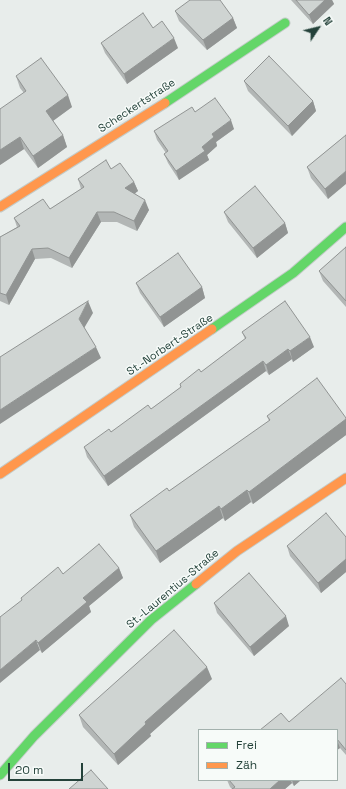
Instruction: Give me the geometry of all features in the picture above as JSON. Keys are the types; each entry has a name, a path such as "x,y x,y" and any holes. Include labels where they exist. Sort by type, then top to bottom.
{"street":[{"name":"Scheckertstraße","path":"0,207 129,127 285,23"},
{"name":"St.-Norbert-Straße","path":"0,474 254,302 293,273 346,227"},
{"name":"St.-Laurentius-Straße","path":"0,775 34,736 151,620 237,551 328,492 346,478"}],"building":[{"path":"190,0 220,0 233,18 203,40 175,11"},
{"path":"296,0 325,0 309,15"},
{"path":"143,13 153,28 162,21 174,38 124,74 101,43"},
{"path":"269,56 313,101 288,126 244,81"},
{"path":"41,58 68,95 46,111 63,135 33,156 20,137 0,150 0,109 26,91 16,76"},
{"path":"215,98 231,120 212,134 214,137 202,147 205,151 176,171 164,154 168,151 154,131 192,107 195,112"},
{"path":"346,135 346,171 325,189 307,167"},
{"path":"106,160 111,169 120,163 134,182 125,188 145,200 134,221 114,212 97,212 69,258 48,248 32,249 6,295 0,293 0,237 20,226 14,218 43,199 50,209 84,187 78,179"},
{"path":"255,186 285,223 253,248 224,212"},
{"path":"346,247 346,301 319,271"},
{"path":"178,253 202,287 160,317 136,283"},
{"path":"88,301 79,319 96,347 0,410 0,357"},
{"path":"285,301 310,337 290,351 288,349 266,365 263,361 104,476 84,447 109,429 111,432 148,405 151,409 181,387 180,384 199,369 201,372 246,338 242,332"},
{"path":"317,378 346,419 249,492 247,490 221,509 219,506 156,551 130,515 167,488 169,491 270,420 267,416"},
{"path":"326,513 346,537 346,559 318,583 287,546"},
{"path":"99,544 119,568 83,598 87,602 38,643 36,640 0,670 0,617 22,600 21,598 58,567 63,574"},
{"path":"249,573 286,616 250,647 214,603"},
{"path":"174,630 207,667 145,722 146,724 114,754 79,715"},
{"path":"341,678 346,684 346,750 338,740 338,729 261,729 281,713 289,722"},
{"path":"91,770 108,789 69,789"},
{"path":"230,781 279,781 270,789 232,789 235,787"}],"traffic: fast":[{"path":"165,103 285,23"},
{"path":"212,329 293,273 346,227"},
{"path":"0,775 34,736 151,620 196,584"}],"traffic: slow":[{"path":"0,207 165,103"},
{"path":"0,474 212,329"},
{"path":"196,584 237,551 346,478"}]}
